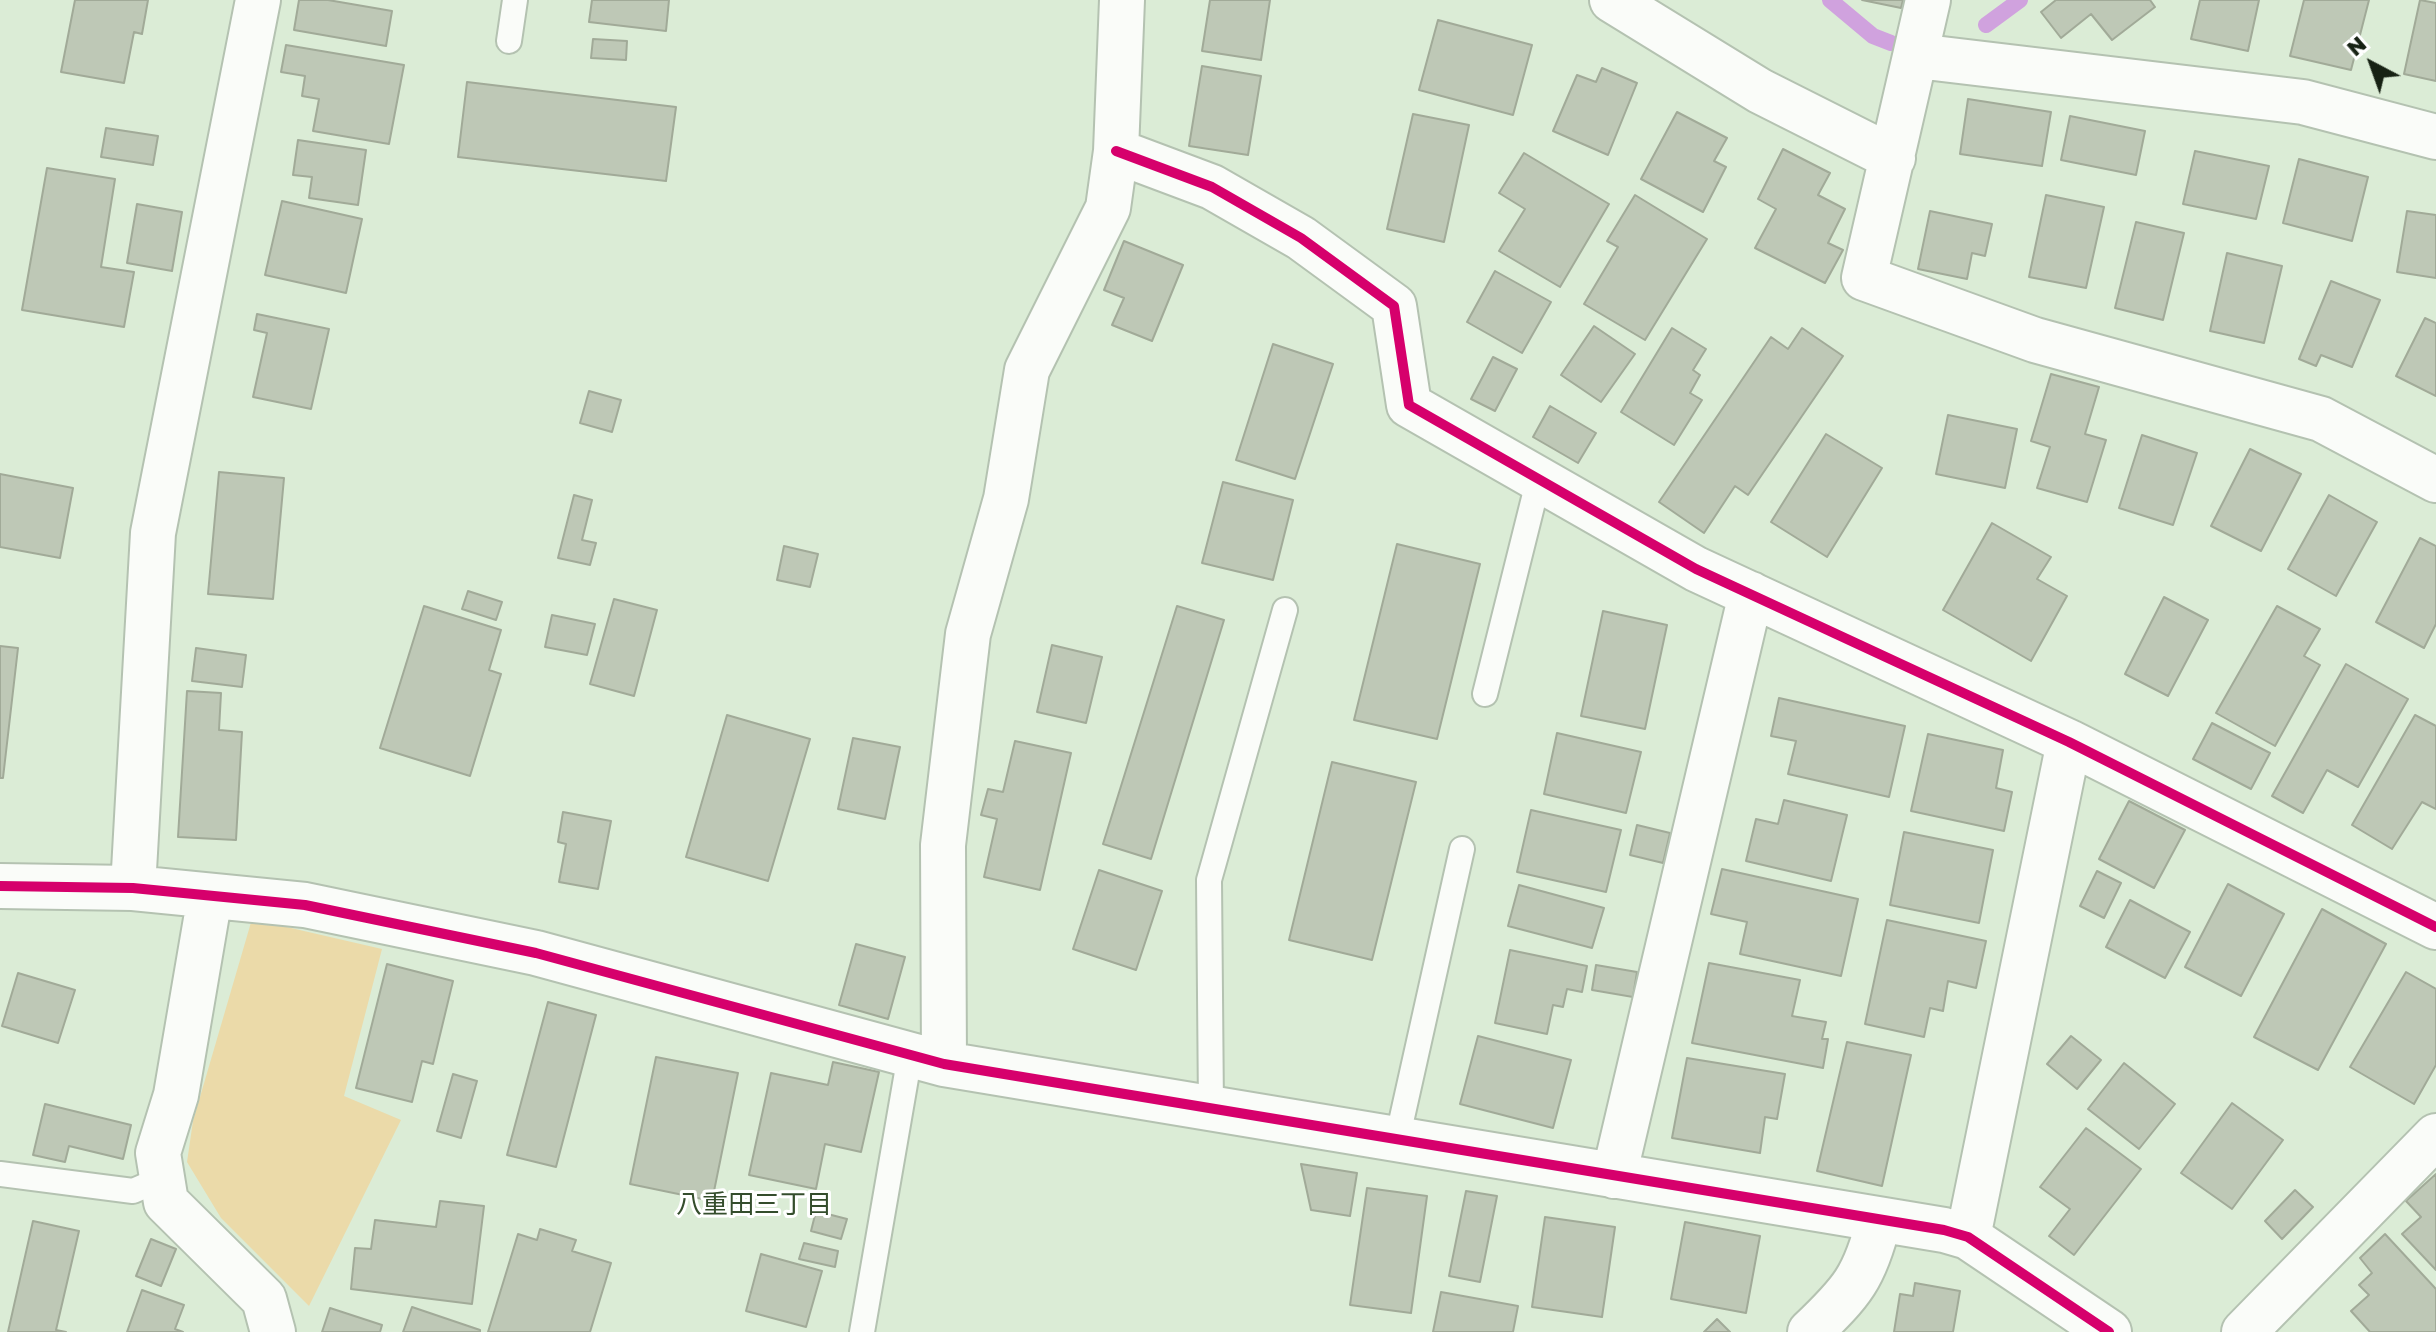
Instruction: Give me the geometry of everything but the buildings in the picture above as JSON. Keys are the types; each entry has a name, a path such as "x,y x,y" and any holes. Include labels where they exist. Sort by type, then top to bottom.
{"street":[{"path":"133,888 153,533 258,0"},
{"path":"927,1060 943,845 968,634 1006,499 1027,370 1108,208 1116,151 1122,0"},
{"path":"1612,0 1760,91 1893,158"},
{"path":"1928,0 1864,278 2035,340 2321,419 2436,480"},
{"path":"1917,56 2303,102 2436,137"},
{"path":"1116,151 1212,187 1301,238 1394,306 1409,405 1538,482 1696,569 2069,742 2436,927"},
{"path":"1614,1176 1751,594"},
{"path":"1968,1237 2069,742"},
{"path":"0,886 133,888 305,905 536,953 927,1060 1968,1237 2109,1332"},
{"path":"210,896 176,1095 158,1153 166,1202 264,1299 273,1332"},
{"path":"2244,1332 2436,1136"},
{"path":"1810,1332 1855,1284 1869,1262 1879,1220"}],"lane":[{"path":"509,41 515,0"},
{"path":"1485,694 1538,482"},
{"path":"1211,1109 1209,880 1285,610"},
{"path":"1397,1140 1462,849"},
{"path":"862,1332 927,1060"},
{"path":"0,1174 133,1191 163,1178"}],"shaded area":[{"path":"252,919 382,949 344,1096 401,1120 309,1306 221,1218 187,1162 193,1121"}],"waterway":[{"path":"1830,0 1873,36 1891,43"},
{"path":"1986,25 2020,0"}],"cycle path":[{"path":"1116,151 1212,187 1301,238 1394,306 1409,405 1696,569 2069,742 2436,927"},
{"path":"0,886 133,888 305,905 536,953 944,1064 1944,1230 1968,1237 2109,1332"}],"district":[{"name":"八重田三丁目","path":"754,1205"}]}
